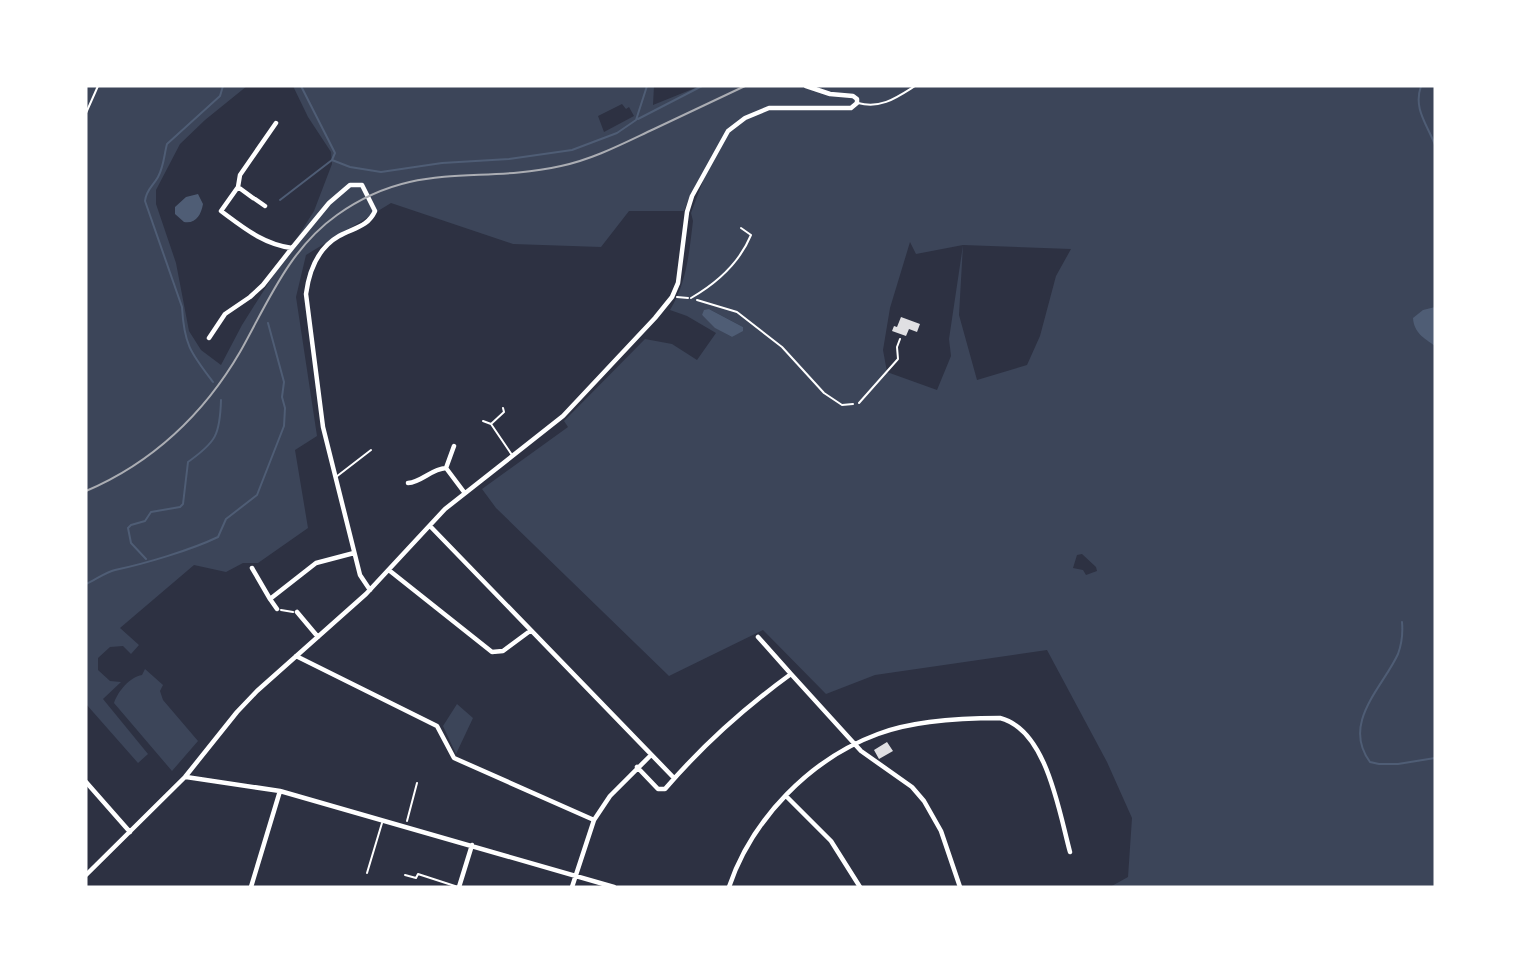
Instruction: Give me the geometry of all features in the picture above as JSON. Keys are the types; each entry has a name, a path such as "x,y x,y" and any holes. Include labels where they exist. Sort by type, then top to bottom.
{"street":[{"path":"86,875 186,777 237,712 390,571 445,509 563,416 672,297 678,283 687,212 692,197 728,131 745,118 769,108 851,108 857,103 853,96 830,94 806,86"},
{"path":"276,122 240,175 238,187 221,211 263,241 292,248"},
{"path":"209,338 225,314 263,285 342,190 357,184 362,185 375,211 366,224 337,237 326,246 313,265 306,294 323,427 354,553 362,580 370,590"},
{"path":"238,187 265,206"},
{"path":"446,468 454,446"},
{"path":"446,468 464,492"},
{"path":"408,483 415,483 438,469 446,468"},
{"path":"430,526 674,778"},
{"path":"270,599 316,563 354,553"},
{"path":"252,568 277,610"},
{"path":"390,571 492,652 503,652 530,631"},
{"path":"297,612 317,637"},
{"path":"758,637 855,745 912,787 924,801 941,831 960,887"},
{"path":"296,656 437,726 450,754 458,760 594,820"},
{"path":"637,767 661,790 665,789 736,715 791,674"},
{"path":"729,887 751,841 766,818 822,764 879,733 905,727 991,718 1010,720 1023,729 1044,765 1070,852"},
{"path":"572,887 594,820 610,796 651,755"},
{"path":"186,777 280,791 614,887"},
{"path":"86,782 131,832"},
{"path":"251,887 280,791"},
{"path":"786,796 831,841 860,887"},
{"path":"459,887 472,845"}],"lane":[{"path":"86,113 99,86"},
{"path":"857,103 873,106 884,104 915,86"},
{"path":"691,298 712,286 745,249 751,235 741,228"},
{"path":"859,403 898,359 897,347 900,339"},
{"path":"491,424 503,412 503,408"},
{"path":"483,421 491,424 512,456"},
{"path":"335,477 370,450"},
{"path":"367,873 383,819"},
{"path":"405,875 416,878 418,874 459,887"}],"path":[{"path":"672,297 691,298 737,312 782,347 824,393 842,405 859,403"},
{"path":"277,610 297,612"},
{"path":"405,825 417,783"}],"shaded area":[{"path":"86,86 247,86 180,144 156,190 156,204 176,263 189,331 201,350 221,365 242,325 314,211 332,164 331,152 308,117 293,86 654,86 653,105 700,86 1435,86 1435,887 1110,887 1128,877 1132,818 1107,762 1047,650 875,675 826,694 763,630 669,676 496,508 482,489 568,427 564,421 645,339 672,344 697,360 716,333 687,316 670,310 684,278 693,221 691,213 703,181 691,193 684,211 629,211 601,247 513,244 391,203 306,255 296,297 317,436 295,450 308,528 258,563 243,563 226,572 194,565 120,628 139,645 131,654 123,646 110,647 98,658 98,670 110,681 121,682 103,699 148,754 138,763 86,704","holes":["622,104 626,109 629,107 634,116 604,132 598,116","910,242 916,254 963,245 949,339 951,356 937,390 887,372 883,350 890,308","963,245 1071,249 1056,276 1040,336 1027,365 977,380 959,315","709,309 743,327 732,337 716,328 702,315","1082,554 1097,571 1086,575 1083,570 1073,568 1077,555"]},
{"path":"198,194 203,204 199,215 192,222 184,222 175,214 175,207 186,197"},
{"path":"1435,307 1435,346 1423,338 1413,318 1423,310"},
{"path":"709,309 743,327 743,331 732,337 715,328 702,315 704,310"},
{"path":"145,669 163,685 160,691 163,700 198,741 172,771 114,703 125,685 142,675"},
{"path":"457,704 473,718 456,754 443,726"}],"building":[{"path":"901,317 920,324 917,332 909,329 906,336 892,331"},
{"path":"887,742 893,751 879,759 874,750"}],"waterway":[{"path":"213,382 194,356 187,340 182,307 145,201 160,173 167,144 220,96 223,86"},
{"path":"280,200 332,160 335,153 301,86"},
{"path":"332,160 350,167 381,172 572,150 617,133 636,120 647,86"},
{"path":"638,119 702,86"},
{"path":"1421,86 1420,109 1435,145"},
{"path":"86,584 112,571 167,556 218,537 226,519 257,495 284,426 284,382 268,323"},
{"path":"146,559 131,543 128,528 145,521 151,512 180,507 183,504 188,462 215,437 221,400"},
{"path":"1402,622 1398,654 1362,719 1362,748 1370,762 1379,764 1435,758"}],"railway":[{"path":"86,491 133,466 193,416 226,375 293,260 320,229 337,215 394,186 420,180 530,171 585,159 745,86"}]}
